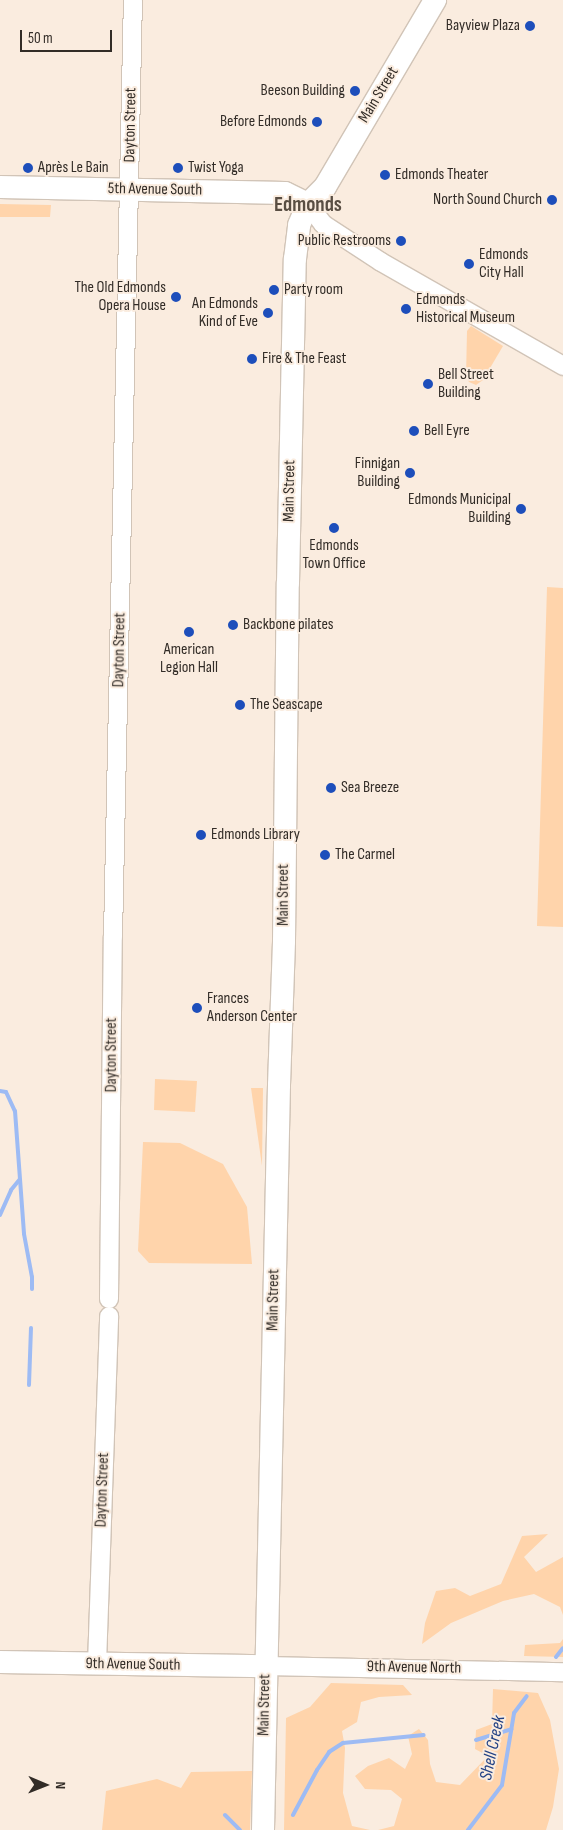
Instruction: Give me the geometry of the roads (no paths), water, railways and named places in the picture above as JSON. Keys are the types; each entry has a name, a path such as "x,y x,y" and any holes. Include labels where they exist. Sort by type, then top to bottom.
{"main road":[{"name":"Main Street","path":"263,1830 278,1085 284,941 286,702 295,258 299,225 308,204 325,187 435,0"},
{"name":"5th Avenue South","path":"0,187 285,193 308,204"},
{"name":"9th Avenue South","path":"0,1662 266,1666"}],"street":[{"name":"Dayton Street","path":"97,1664 109,1308 113,929 133,0"},
{"path":"308,204 323,224 381,262 563,366"},
{"name":"9th Avenue North","path":"266,1666 563,1672"}],"waterway":[{"path":"0,1091 6,1092 15,1111 24,1234 32,1277 32,1289"},
{"path":"0,1215 11,1190 19,1180"},
{"path":"29,1385 31,1328"},
{"name":"Shell Creek","path":"556,1657 563,1648"},
{"name":"Shell Creek","path":"468,1830 502,1785 514,1713 527,1696"},
{"path":"476,1740 511,1729"},
{"path":"293,1815 329,1752 343,1743 424,1735"},
{"path":"225,1815 240,1830"}],"place":[{"name":"Bayview Plaza","path":"530,26"},
{"name":"Beeson Building","path":"355,91"},
{"name":"Before Edmonds","path":"317,122"},
{"name":"Après Le Bain","path":"28,168"},
{"name":"Twist Yoga","path":"178,168"},
{"name":"Edmonds Theater","path":"385,175"},
{"name":"North Sound Church","path":"552,200"},
{"name":"Public Restrooms","path":"401,241"},
{"name":"Edmonds City Hall","path":"469,264"},
{"name":"Party room","path":"274,290"},
{"name":"The Old Edmonds Opera House","path":"176,297"},
{"name":"Edmonds Historical Museum","path":"406,309"},
{"name":"An Edmonds Kind of Eve","path":"268,313"},
{"name":"Fire & The Feast","path":"252,359"},
{"name":"Bell Street Building","path":"428,384"},
{"name":"Bell Eyre","path":"414,431"},
{"name":"Finnigan Building","path":"410,473"},
{"name":"Edmonds Municipal Building","path":"521,509"},
{"name":"Edmonds Town Office","path":"334,528"},
{"name":"Backbone pilates","path":"233,625"},
{"name":"American Legion Hall","path":"189,632"},
{"name":"The Seascape","path":"240,705"},
{"name":"Sea Breeze","path":"331,788"},
{"name":"Edmonds Library","path":"201,835"},
{"name":"The Carmel","path":"325,855"},
{"name":"Frances Anderson Center","path":"197,1008"}],"district":[{"name":"Edmonds","path":"308,205"}]}
